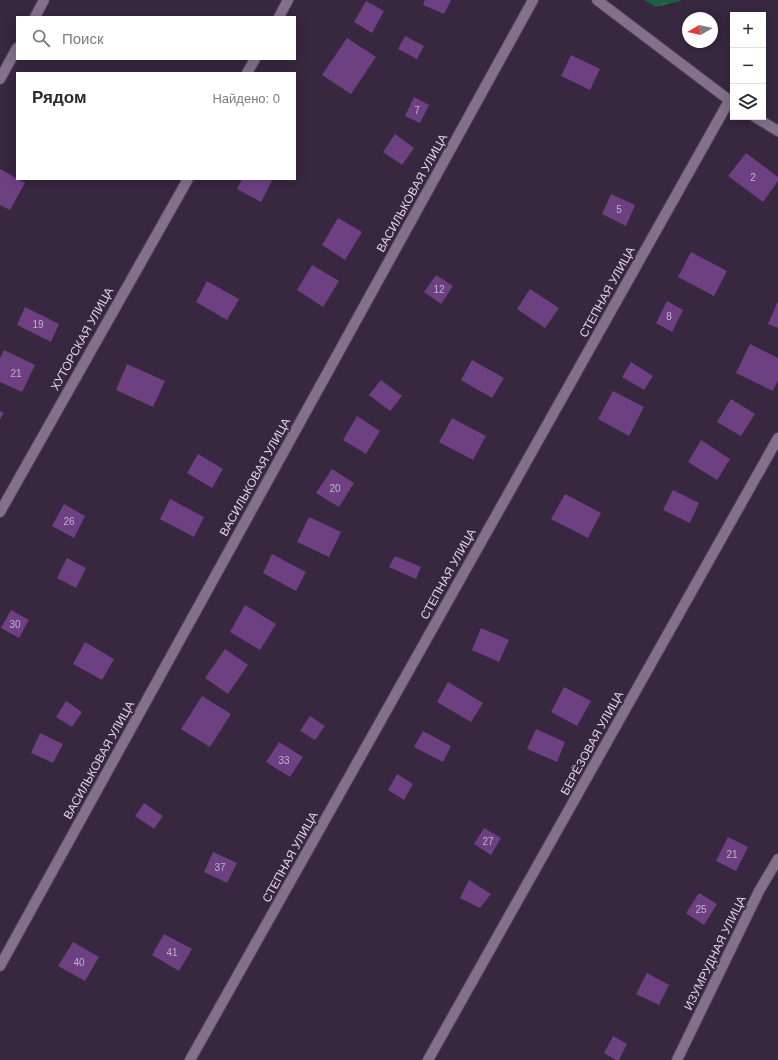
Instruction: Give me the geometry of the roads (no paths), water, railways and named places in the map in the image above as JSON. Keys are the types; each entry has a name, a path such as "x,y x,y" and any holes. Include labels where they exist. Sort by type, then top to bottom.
{"street":[{"path":"35,16 44,0"},
{"path":"280,16 288,0"},
{"name":"ВАСИЛЬКОВАЯ УЛИЦА","path":"0,966 533,0"},
{"path":"597,0 730,101"},
{"path":"0,79 16,50"},
{"path":"248,72 254,60"},
{"name":"СТЕПНАЯ УЛИЦА","path":"190,1060 730,104"},
{"path":"760,120 778,131"},
{"name":"ХУТОРСКАЯ УЛИЦА","path":"0,512 187,180"},
{"name":"БЕРЁЗОВАЯ УЛИЦА","path":"428,1060 778,438"},
{"name":"ИЗУМРУДНАЯ УЛИЦА","path":"677,1060 759,891 778,858"}]}
